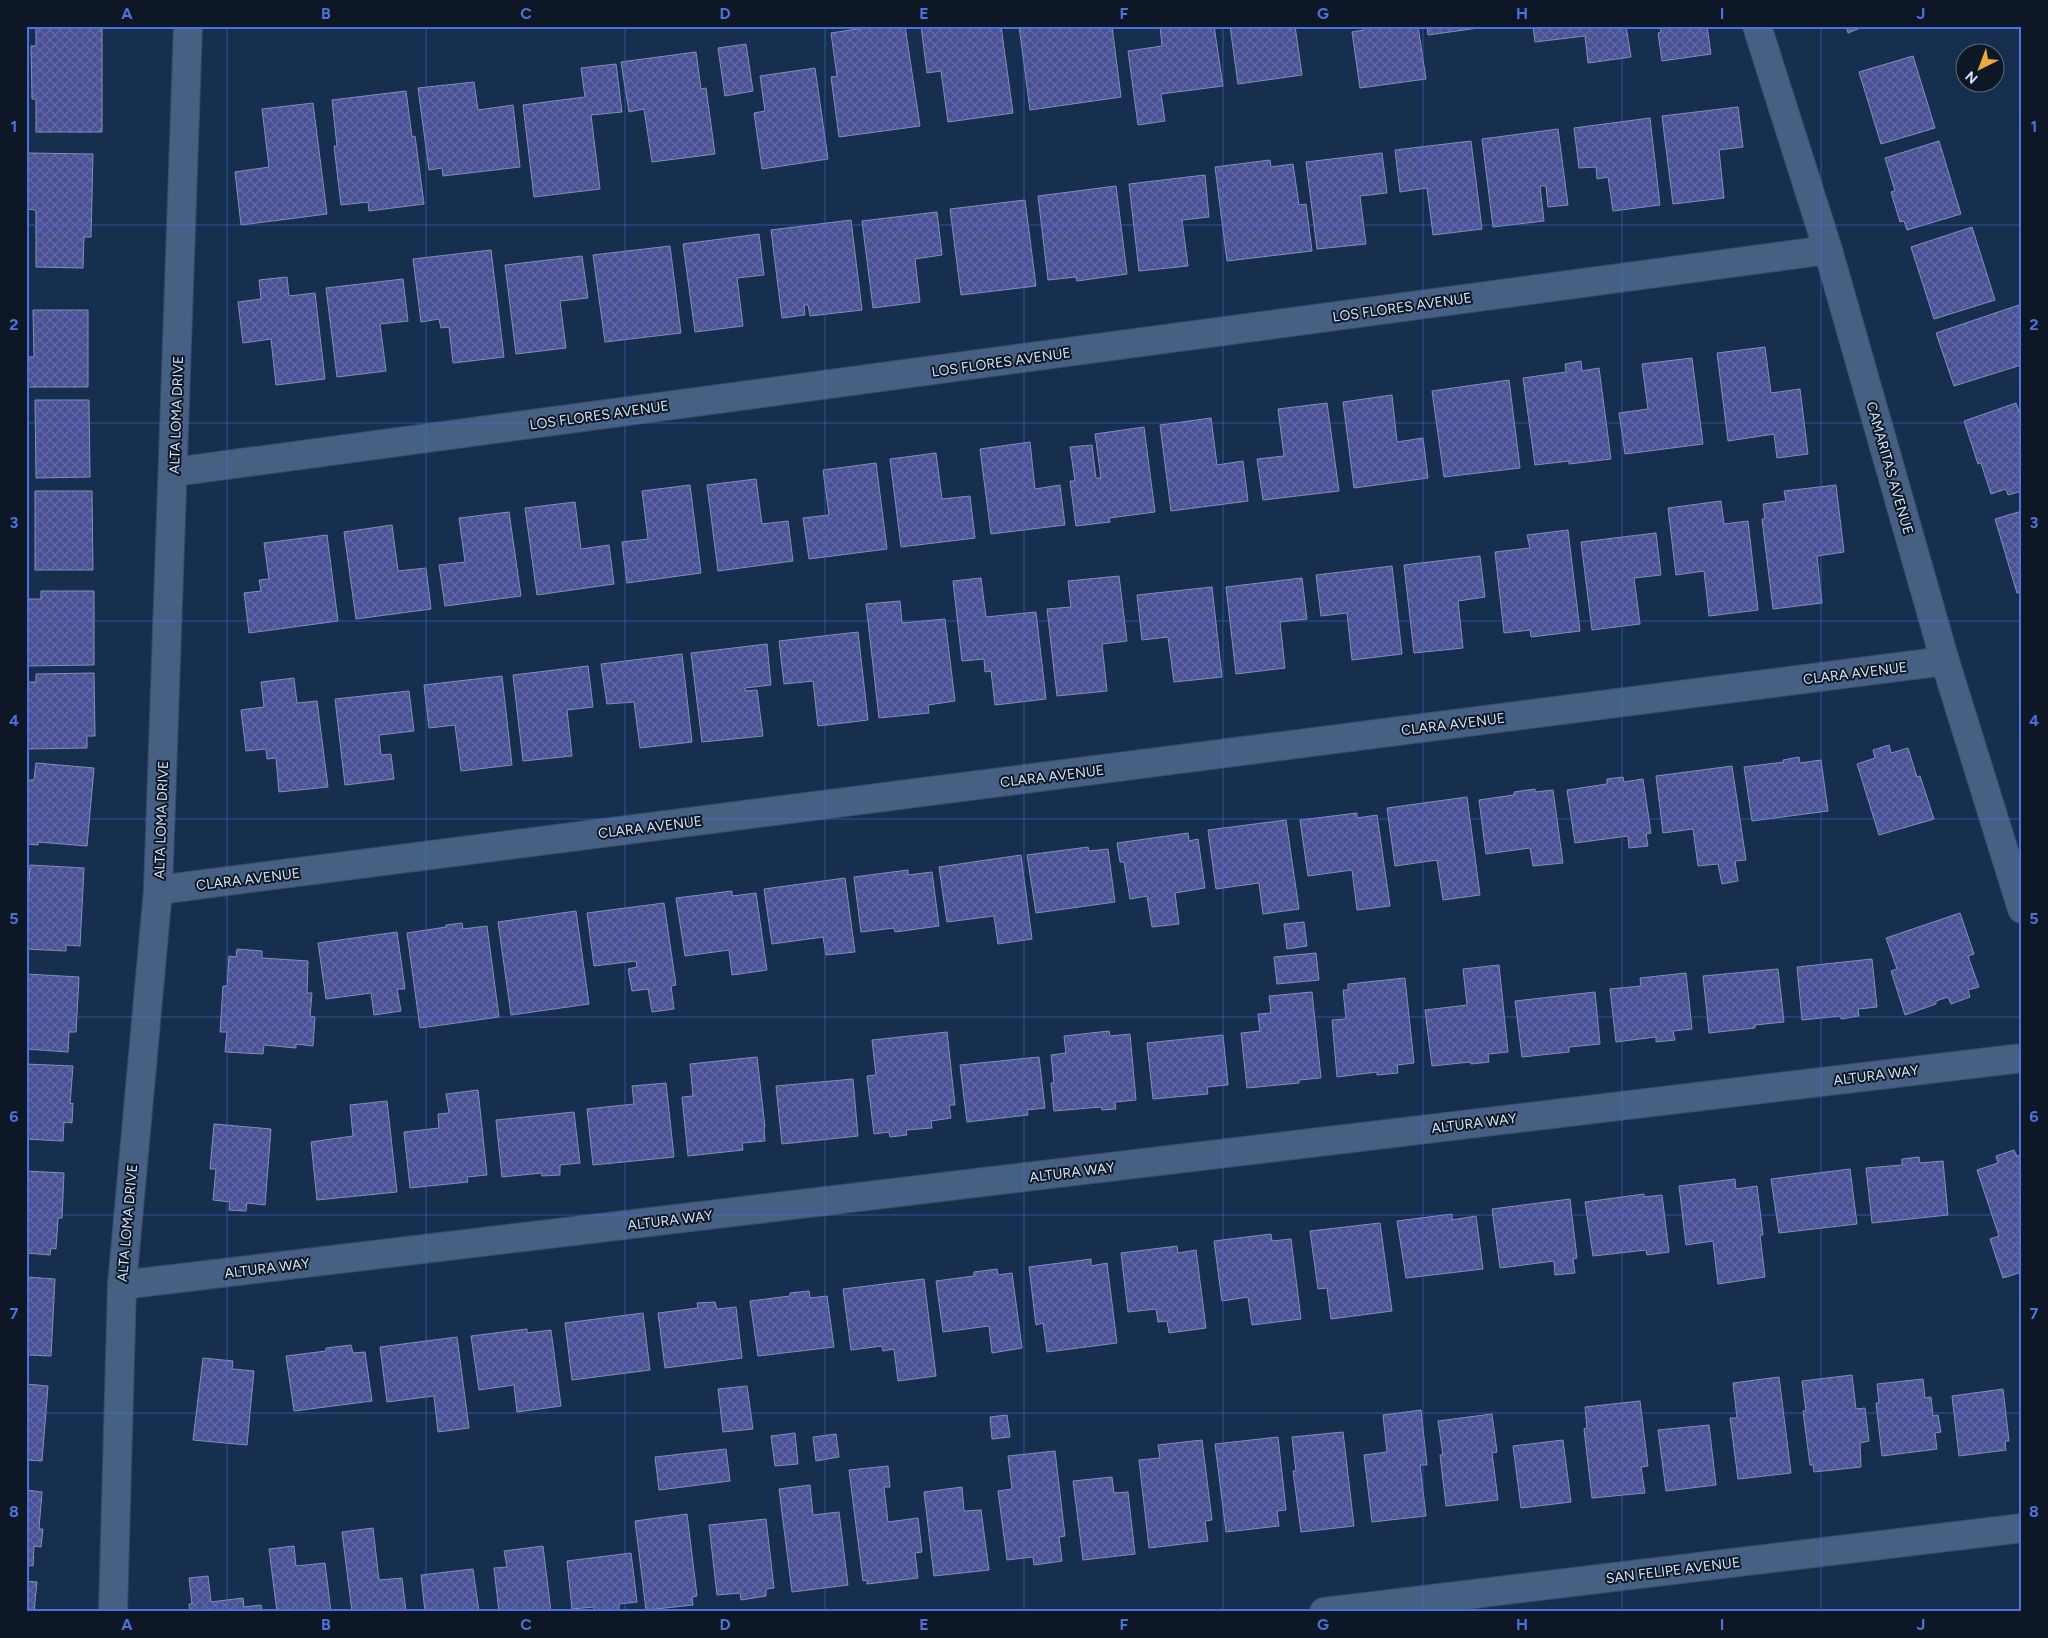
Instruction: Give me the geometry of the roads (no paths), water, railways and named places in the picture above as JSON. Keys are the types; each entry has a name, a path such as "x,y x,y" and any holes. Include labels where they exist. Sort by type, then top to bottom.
{"street":[{"name":"ALTA LOMA DRIVE","path":"113,1612 122,1285 158,890 189,26"},
{"name":"CAMARITAS AVENUE","path":"1757,26 1828,250 1945,661 2022,910"},
{"name":"LOS FLORES AVENUE","path":"174,472 1828,250"},
{"name":"CLARA AVENUE","path":"158,890 1945,661"},
{"name":"ALTURA WAY","path":"122,1285 2022,1058"},
{"name":"SAN FELIPE AVENUE","path":"1324,1612 2022,1528"}]}
